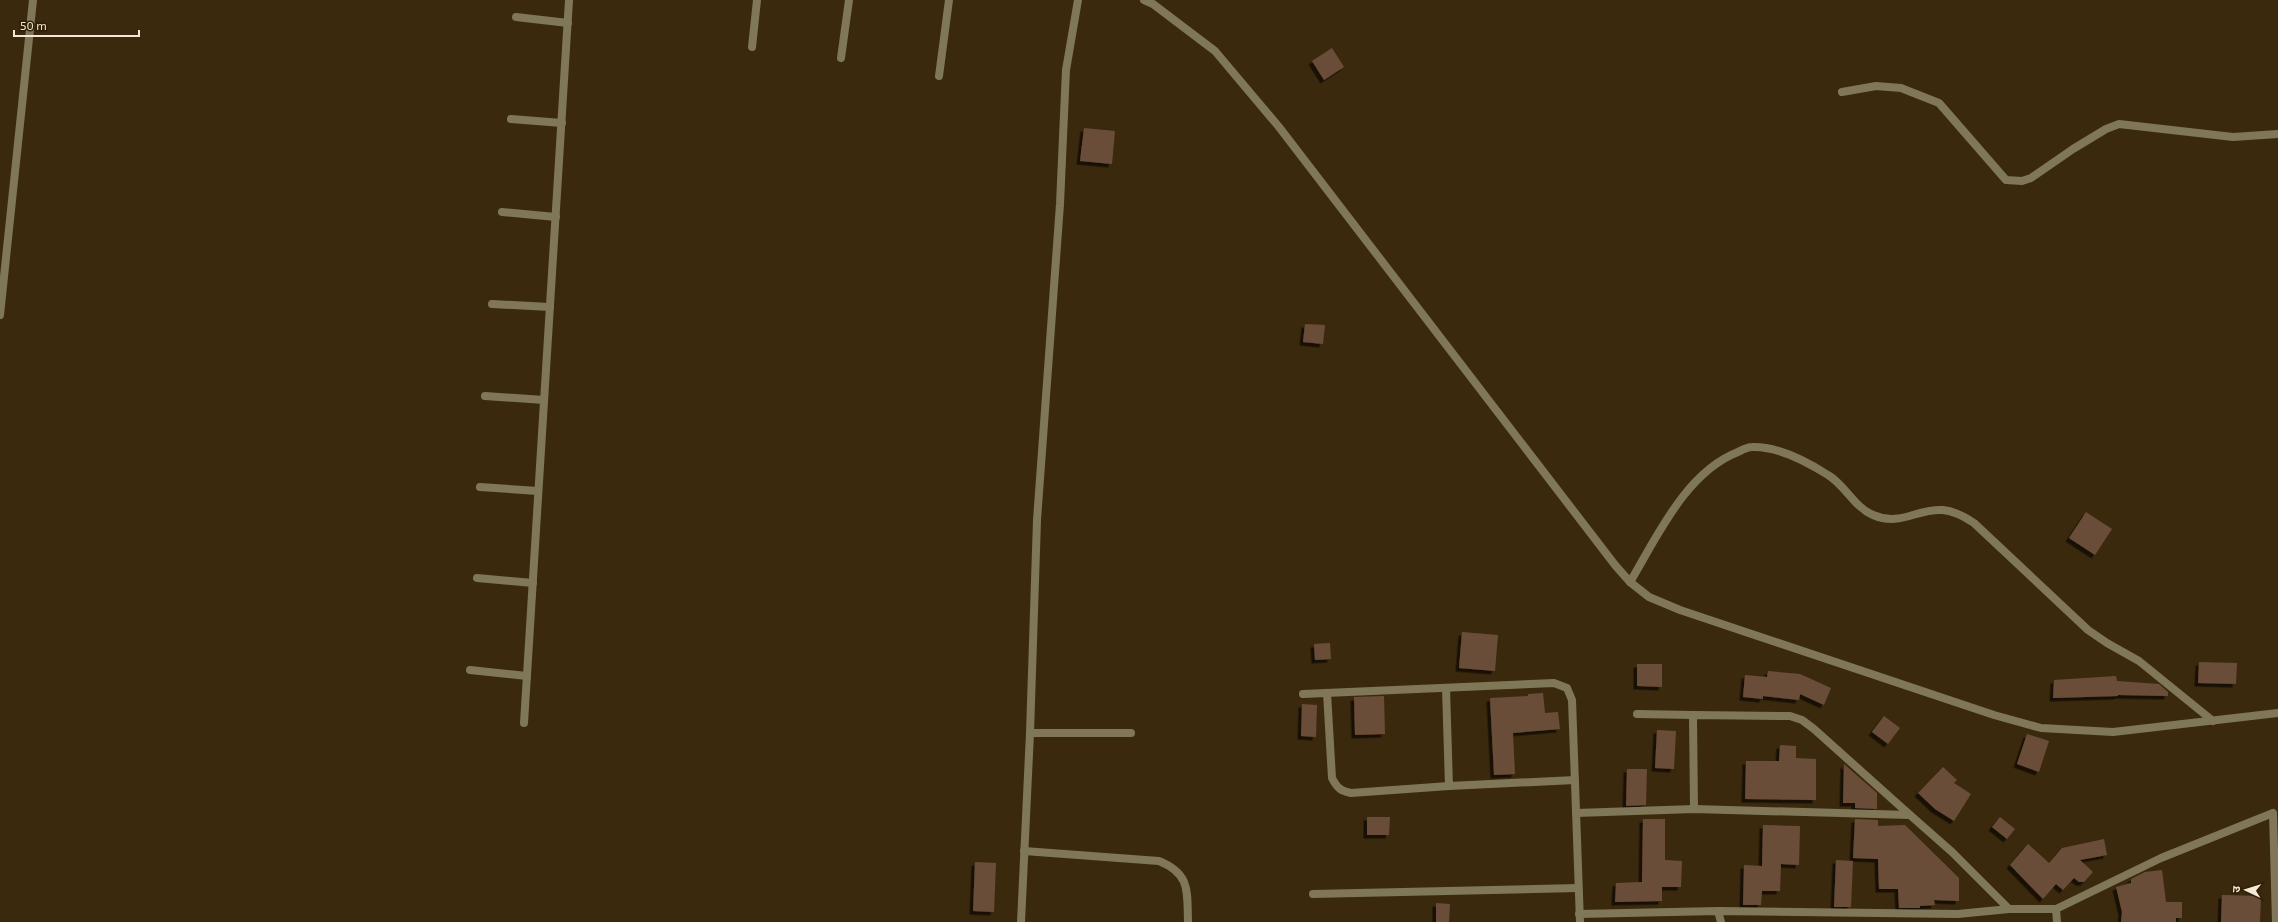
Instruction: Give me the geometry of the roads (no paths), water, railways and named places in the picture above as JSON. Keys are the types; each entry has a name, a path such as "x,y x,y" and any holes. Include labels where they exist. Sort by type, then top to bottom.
{"street":[{"path":"0,315 33,0"},
{"path":"524,723 569,0"},
{"path":"752,47 757,0"},
{"path":"841,58 849,0"},
{"path":"939,76 949,0"},
{"path":"1020,922 1030,733 1037,520 1060,204 1066,70 1078,0"},
{"path":"1144,0 1153,4 1214,51 1279,127 1630,582 1650,597 1680,610 1994,715 2041,728 2114,732 2278,713"},
{"path":"516,17 568,22"},
{"path":"1842,92 1876,86 1902,88 1939,103 2006,180 2022,181 2031,178 2079,145 2106,129 2119,124 2233,138 2278,134"},
{"path":"511,120 562,124"},
{"path":"502,212 556,217"},
{"path":"492,304 550,307"},
{"path":"485,396 544,400"},
{"path":"1630,582 1688,488 1721,458 1750,447 1770,449 1790,454 1829,475 1862,508 1871,514 1886,520 1898,520 1926,512 1943,510 1965,517 1974,523 2088,630 2107,643 2139,661 2213,720"},
{"path":"480,487 538,491"},
{"path":"477,578 533,583"},
{"path":"470,670 527,676"},
{"path":"1303,694 1554,683 1567,688 1572,700 1580,918 1718,911 1855,913 1958,918 2009,909 2056,909 2148,864 2275,812 2276,922"},
{"path":"1446,688 1449,786"},
{"path":"1327,693 1332,778 1336,786 1342,791 1351,793 1449,786 1575,780"},
{"path":"1637,714 1790,716 1802,720 1952,852 2009,909"},
{"path":"1693,715 1694,810"},
{"path":"1030,733 1131,733"},
{"path":"1576,813 1694,810 1910,815"},
{"path":"1024,851 1159,861 1173,866 1181,874 1187,887 1188,922"},
{"path":"1313,894 1578,888"},
{"path":"2056,909 2057,922"},
{"path":"1718,911 1721,922"},
{"path":"1855,913 1855,922"}]}
